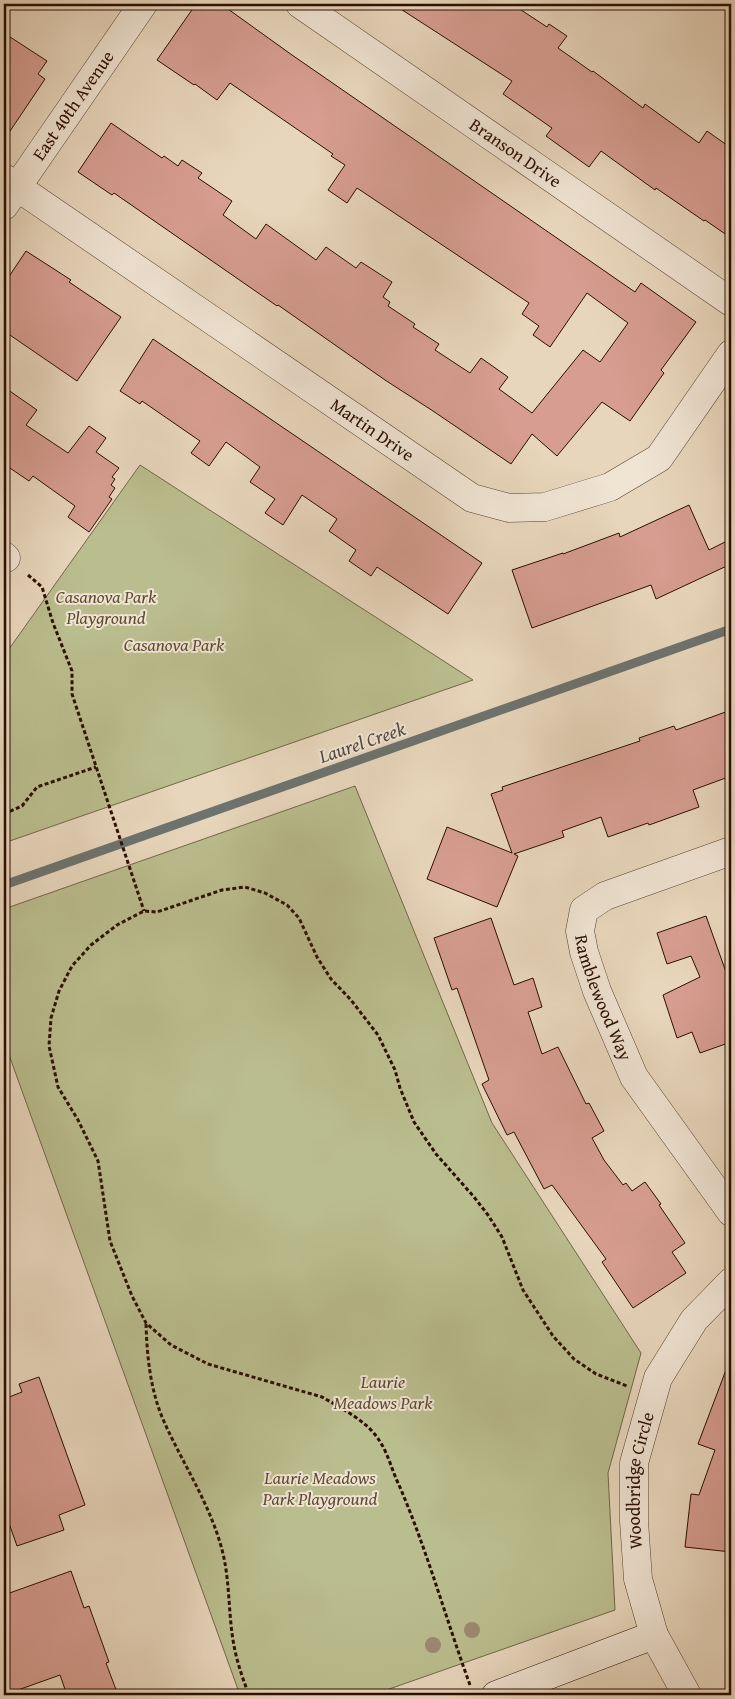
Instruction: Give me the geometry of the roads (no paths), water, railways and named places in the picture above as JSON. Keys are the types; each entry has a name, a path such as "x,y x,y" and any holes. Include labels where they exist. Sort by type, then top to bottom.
{"street":[{"name":"East 40th Avenue","path":"8,190 143,4"},
{"name":"Branson Drive","path":"300,4 731,302"},
{"name":"Martin Drive","path":"8,190 472,498 509,508 545,507 610,487 659,458 731,354"},
{"name":"Ramblewood Way","path":"731,851 605,896 584,910 580,931 584,952 597,991 634,1077 731,1212"},
{"name":"Woodbridge Circle","path":"687,1695 654,1635 638,1579 634,1521 634,1463 658,1378 694,1320 731,1282"},
{"path":"484,1691 654,1635"}],"waterway":[{"name":"Laurel Creek","path":"4,885 731,629"}],"park label":[{"name":"Casanova Park Playground","path":"106,607"},
{"name":"Casanova Park","path":"174,645"},
{"name":"Laurie Meadows Park","path":"383,1392"},
{"name":"Laurie Meadows Park Playground","path":"320,1488"}]}
